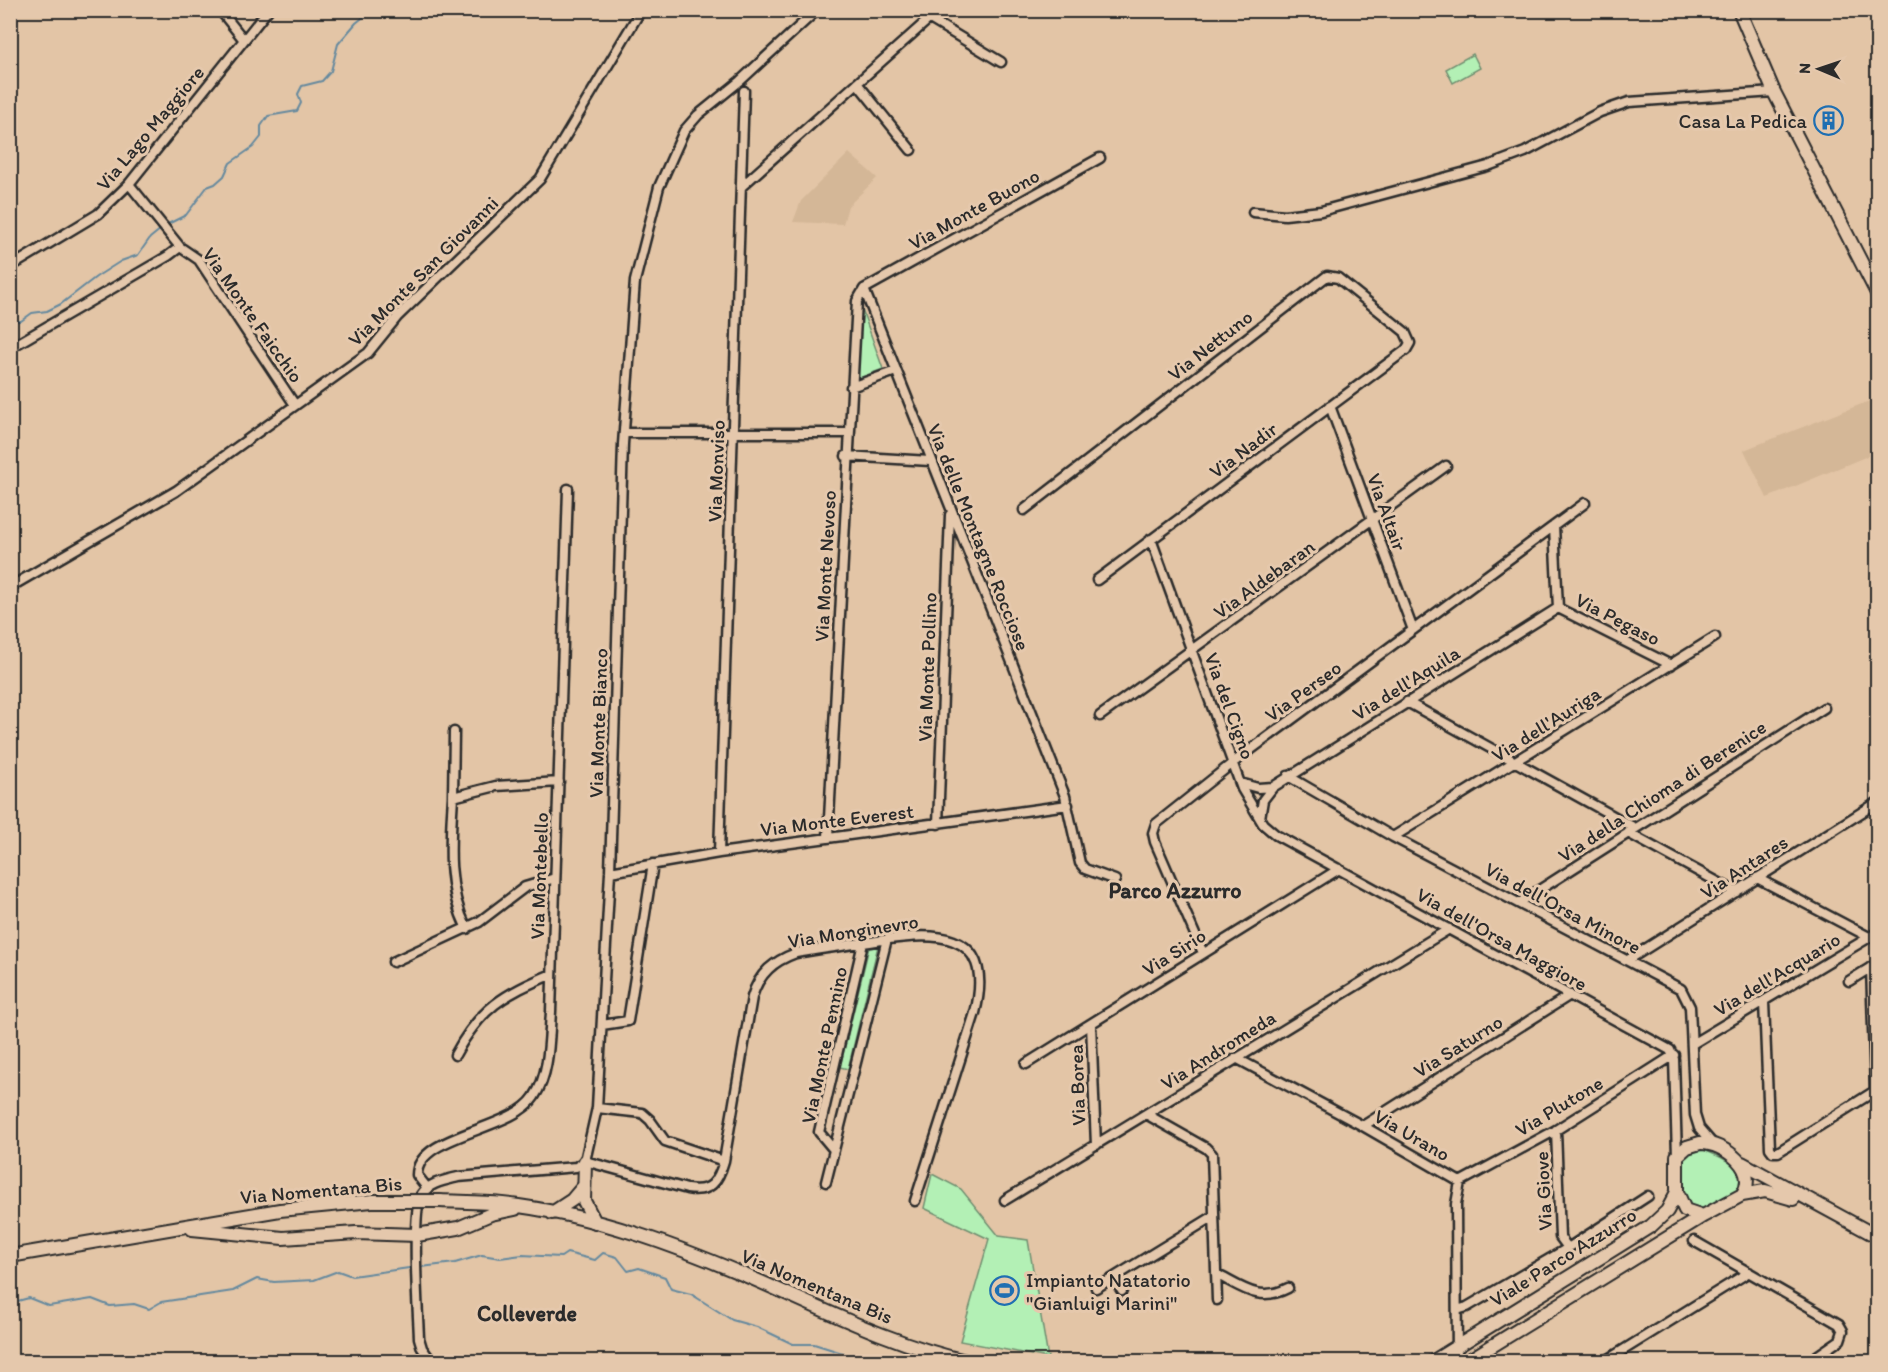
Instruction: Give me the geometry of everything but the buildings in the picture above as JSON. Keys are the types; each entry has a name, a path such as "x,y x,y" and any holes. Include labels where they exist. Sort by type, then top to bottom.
{"main road":[{"path":"1739,10 1774,92 1878,295"},
{"path":"1703,1216 1685,1210 1677,1192 1677,1156 1691,1145 1712,1143 1742,1163 1878,1237"},
{"path":"585,1161 584,1201 595,1222"},
{"path":"1742,1163 1747,1180 1742,1195"},
{"path":"552,1213 572,1200 583,1187"},
{"name":"Viale Parco Azzurro","path":"1466,1362 1703,1216 1742,1195 1766,1191 1786,1195 1878,1243"},
{"name":"Viale Parco Azzurro","path":"1432,1362 1652,1226 1667,1211 1677,1192"},
{"name":"Via Nomentana Bis","path":"10,1257 280,1210 372,1201 504,1204 595,1222 643,1236 718,1265 904,1344 970,1362"},
{"path":"176,1227 283,1238 356,1233 417,1235 434,1234 491,1214 524,1208"}],"street":[{"path":"220,10 244,40"},
{"name":"Via Lago Maggiore","path":"10,267 98,214 129,184 268,10"},
{"name":"Via Monte San Giovanni","path":"10,587 176,491 371,350 398,316 492,222 538,181 641,10"},
{"name":"Via Monte Bianco","path":"585,1161 597,1108 602,1025 610,872 624,433 634,286 655,199 673,151 693,120 740,81 817,10"},
{"path":"915,10 1001,62"},
{"path":"741,187 929,19"},
{"path":"857,83 911,150"},
{"name":"Via Monviso","path":"719,853 744,91"},
{"path":"1253,212 1285,215 1309,213 1458,175 1517,156 1600,112 1629,102 1774,92"},
{"name":"Via Monte Buono","path":"861,293 1100,158"},
{"name":"Via Monte Faicchio","path":"129,184 180,247 199,260 295,405"},
{"path":"10,348 180,247"},
{"name":"Via Nettuno","path":"1024,510 1327,276 1340,279 1401,328 1408,336 1408,347"},
{"name":"Via delle Montagne Rocciose","path":"861,293 896,371 1068,805 1082,866 1115,880"},
{"name":"Via Monte Nevoso","path":"828,837 846,456 861,293"},
{"name":"Via Nadir","path":"1097,580 1408,347"},
{"path":"851,387 896,371"},
{"name":"Via Altair","path":"1330,406 1413,630"},
{"path":"624,433 848,433"},
{"path":"846,456 930,461"},
{"name":"Via Aldebaran","path":"1100,716 1446,466"},
{"name":"Via Montebello","path":"428,1189 417,1175 418,1165 424,1155 435,1148 507,1119 524,1108 536,1095 547,1048 552,974 568,489"},
{"name":"Via Perseo","path":"1203,953 1155,842 1153,830 1159,820 1585,503"},
{"name":"Via Monte Pollino","path":"938,824 950,512"},
{"name":"Via Pegaso","path":"1554,526 1558,608 1671,665"},
{"name":"Via del Cigno","path":"1151,539 1240,783 1260,819"},
{"name":"Via dell'Aquila","path":"1273,787 1558,608"},
{"name":"Via dell'Auriga","path":"1392,837 1716,637"},
{"path":"1407,702 1517,761 1736,892"},
{"name":"Via della Chioma di Berenice","path":"1519,903 1824,708"},
{"path":"454,732 451,866 457,905 467,929"},
{"name":"Via dell'Orsa Minore","path":"1288,776 1392,837 1684,991 1690,1007 1695,1115 1699,1128 1712,1143"},
{"path":"453,797 491,787 559,782"},
{"name":"Via del Cigno","path":"1240,783 1258,788 1273,787"},
{"path":"1260,819 1263,800 1273,787"},
{"name":"Via Antares","path":"1628,960 1878,802"},
{"name":"Via Monte Everest","path":"610,872 828,837 1068,805"},
{"name":"Via dell'Orsa Maggiore","path":"1260,819 1271,832 1665,1046 1674,1055"},
{"path":"602,1025 628,1021 653,864"},
{"name":"Via Sirio","path":"1026,1064 1339,869"},
{"path":"393,962 467,929 490,915 525,887 555,878"},
{"path":"1757,878 1869,937"},
{"name":"Via Andromeda","path":"1005,1200 1449,929"},
{"name":"Via dell'Acquario","path":"1692,1044 1878,932"},
{"name":"Via Monginevro","path":"585,1161 702,1190 715,1184 724,1161 752,997 759,979 774,964 796,953 924,935 949,938 968,951 978,975 978,996 975,1013 915,1201"},
{"name":"Via Monte Pennino","path":"826,1182 887,939"},
{"name":"Via Monte Pennino","path":"834,1150 819,1132 863,943"},
{"path":"1764,1002 1770,1148 1773,1152 1778,1152 1876,1090 1874,965"},
{"path":"1849,981 1874,965"},
{"path":"455,1055 474,1023 497,1000 552,974"},
{"name":"Via Saturno","path":"1363,1126 1570,995"},
{"name":"Via Borea","path":"1091,1024 1096,1145"},
{"path":"1674,1055 1677,1156"},
{"name":"Via Plutone","path":"1460,1182 1556,1130 1674,1055"},
{"name":"Via Urano","path":"1236,1058 1363,1126 1460,1182 1456,1204 1459,1345"},
{"path":"597,1108 642,1113 665,1141 724,1161"},
{"path":"1146,1114 1211,1152 1217,1300"},
{"name":"Via Giove","path":"1556,1130 1560,1237 1568,1248"},
{"path":"432,1362 422,1348 419,1338 417,1235 419,1203 423,1192 452,1179 565,1170 585,1161"},
{"path":"1457,1310 1467,1307 1568,1248 1648,1196"},
{"path":"1096,1288 1214,1216"},
{"path":"1694,1241 1841,1326 1843,1335 1839,1341 1808,1362"},
{"path":"1604,1362 1749,1272"},
{"path":"1216,1274 1261,1295 1272,1295 1288,1288"},
{"path":"1113,1278 1122,1291"},
{"path":"1457,1362 1459,1345 1478,1354"}],"shaded area":[{"path":"849,153 877,178 848,206 843,224 793,222 801,201"},
{"path":"1877,398 1877,452 1767,498 1744,450"}],"green space":[{"path":"1473,54 1480,68 1453,83 1446,69"},
{"path":"860,304 883,369 854,380"},
{"path":"878,946 848,1069 840,1067 869,947"},
{"path":"1695,1148 1710,1152 1728,1162 1741,1174 1742,1182 1738,1189 1714,1204 1692,1210 1683,1197 1683,1160"},
{"name":"Impianto Natatorio \"Gianluigi Marini\"","path":"932,1174 961,1189 999,1236 1028,1240 1048,1358 960,1341 989,1239 924,1208"}],"waterway":[{"path":"166,225 186,215 207,187 215,184 224,176 230,163 253,147 261,137 261,126 268,116 297,111 301,103 298,94 302,86 322,81 331,71 338,44 356,23 372,10"},
{"path":"10,321 21,321 32,313 47,311 61,304 121,261 138,255 150,238 161,229"},
{"path":"421,1267 455,1263 482,1255 500,1258 522,1255 561,1257 567,1253 595,1260 603,1253 617,1257 628,1271 639,1268 665,1277 671,1289 691,1294 732,1320 757,1327 793,1344 814,1344 871,1362"},
{"path":"10,1303 29,1298 49,1306 92,1299 110,1306 134,1304 149,1309 161,1302 233,1291 257,1279 274,1282 314,1280 338,1271 352,1276 409,1268"}],"place":[{"name":"Casa La Pedica","path":"1828,121"},
{"name":"Impianto Natatorio \"Gianluigi Marini\"","path":"1005,1291"}],"district":[{"name":"Parco Azzurro","path":"1175,890"},
{"name":"Colleverde","path":"527,1313"}]}
